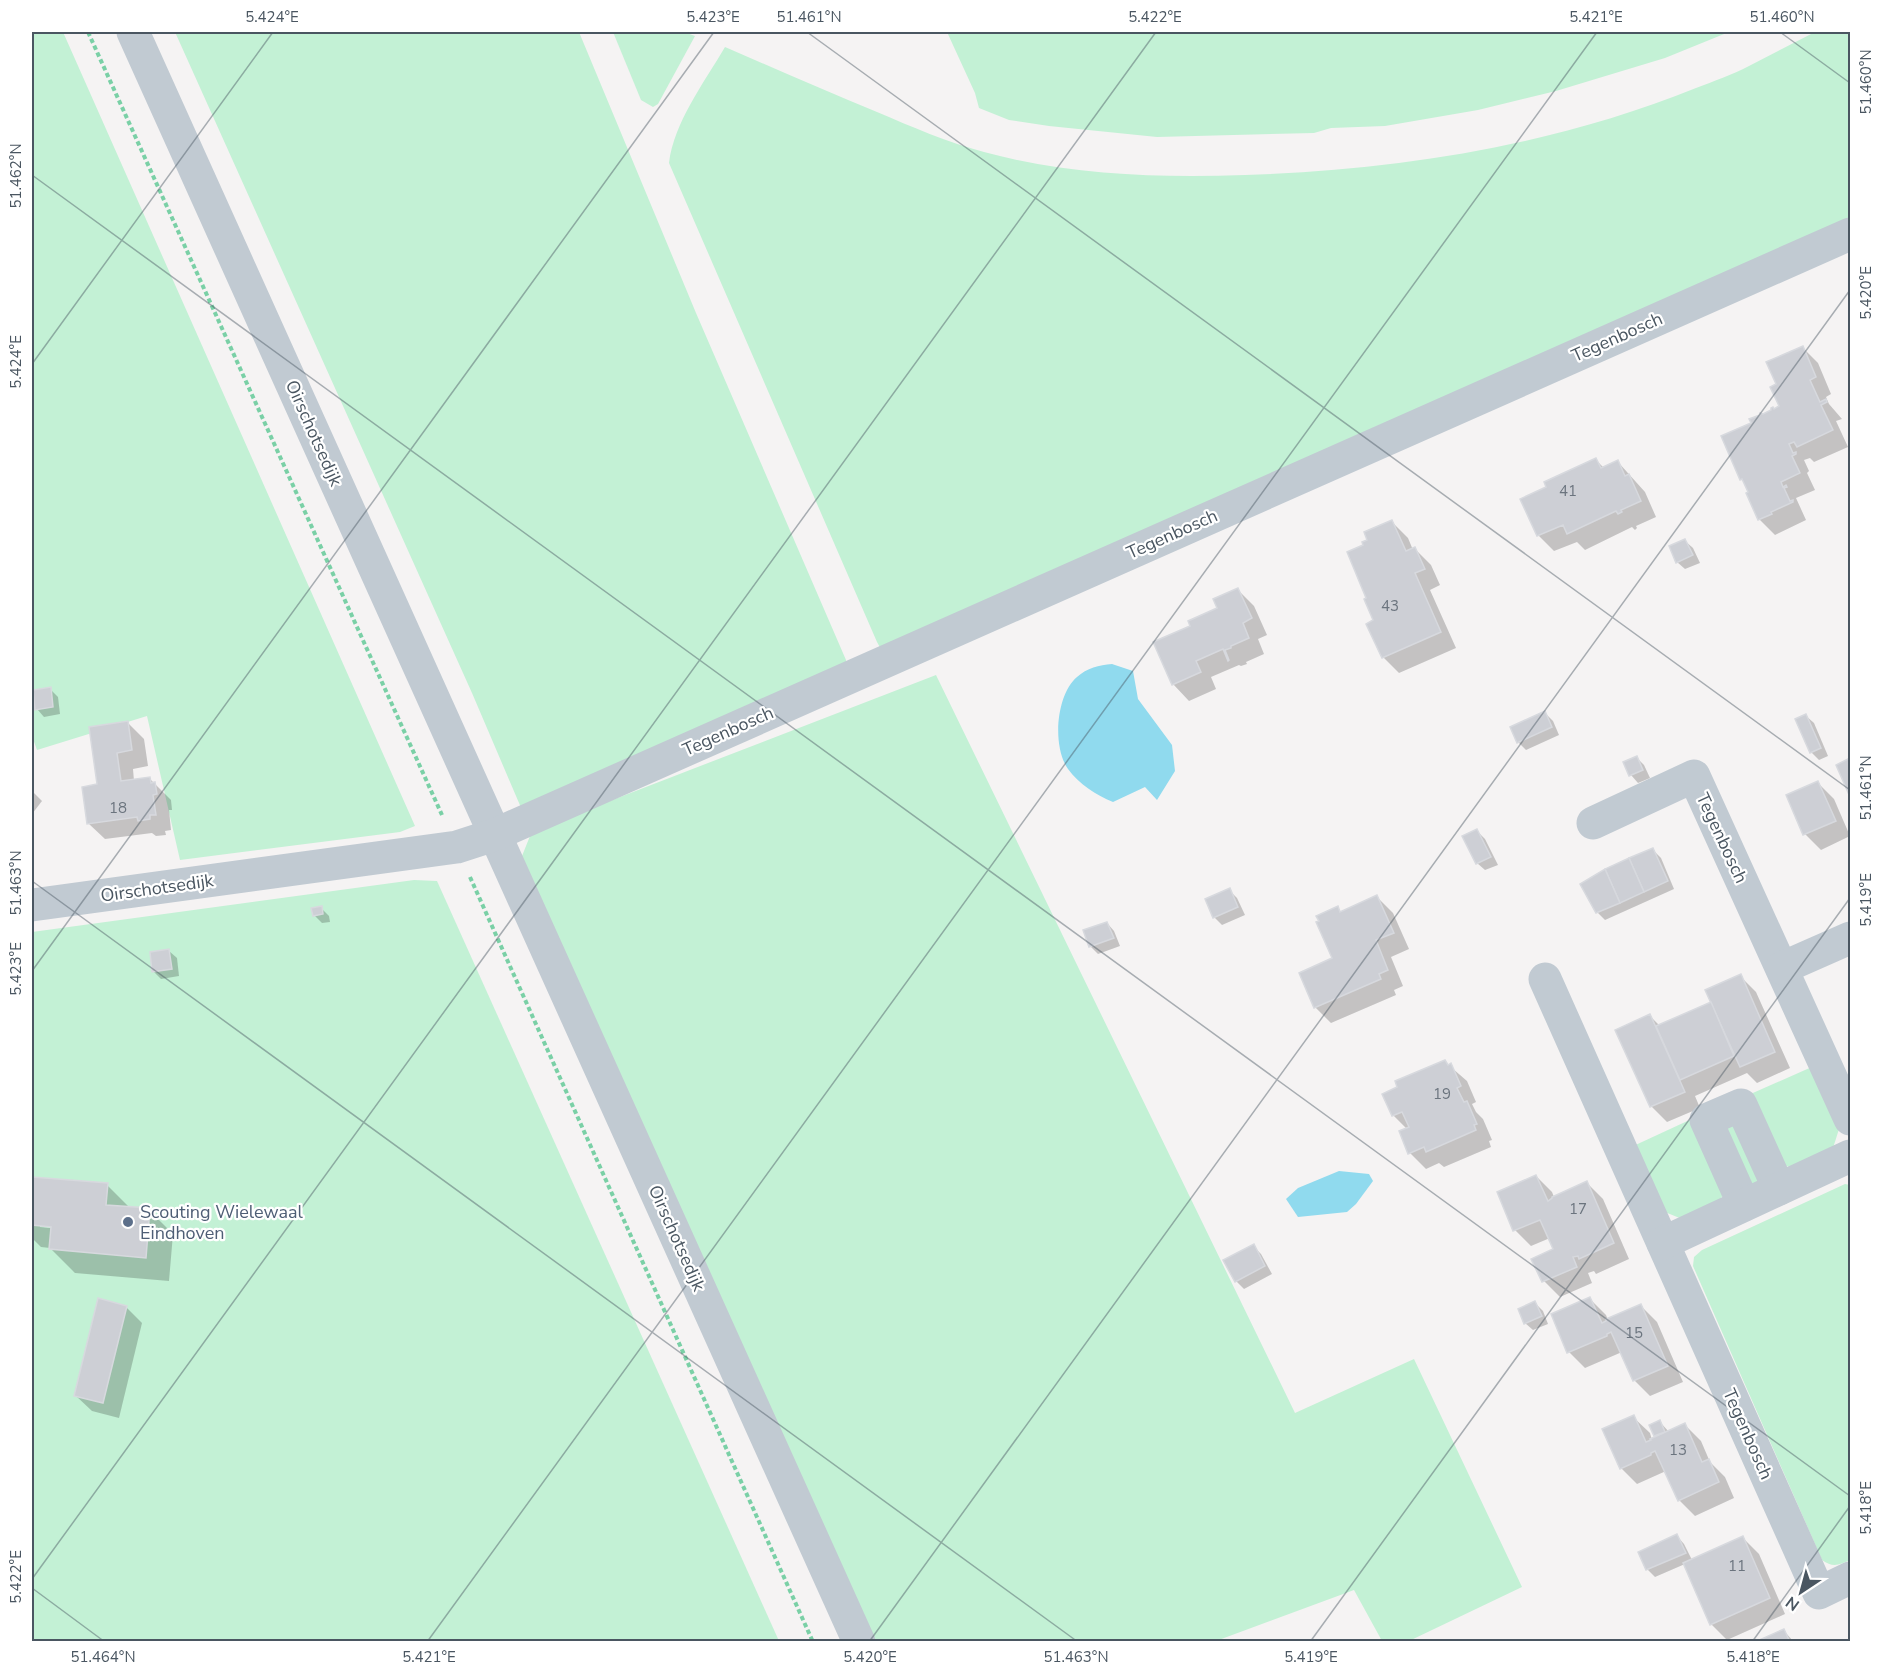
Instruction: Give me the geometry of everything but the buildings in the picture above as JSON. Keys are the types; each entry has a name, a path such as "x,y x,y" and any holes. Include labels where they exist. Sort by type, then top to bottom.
{"street":[{"name":"Oirschotsedijk","path":"133,32 859,1641"},
{"name":"Tegenbosch","path":"494,835 865,656 1851,234"},
{"name":"Tegenbosch","path":"1593,823 1694,776 1851,1119"},
{"name":"Oirschotsedijk","path":"32,905 457,847 494,835"},
{"path":"1782,968 1851,938"},
{"name":"Tegenbosch","path":"1545,979 1819,1593 1851,1578"},
{"path":"1744,1205 1706,1120 1741,1105 1779,1189"},
{"path":"1663,1243 1851,1156"}],"path":[{"path":"88,32 813,1641"}],"green space":[{"path":"32,32 63,32 415,826 400,832 180,860 147,716 37,750 32,736"},
{"path":"175,32 579,32 696,313 846,660 846,670 522,810 472,693"},
{"path":"613,32 684,32 695,36 658,104 653,107 641,100"},
{"path":"947,32 1729,32 1665,58 1556,91 1478,110 1385,126 1331,128 1314,133 1157,137 1009,120 979,108 975,93"},
{"path":"1815,32 1850,32 1850,224 883,653 669,163 683,118 725,47 916,129 984,152 1048,166 1081,170 1146,175 1212,176 1303,172 1417,161 1531,140 1642,108 1723,78"},
{"path":"936,675 1295,1413 1414,1359 1522,1587 1409,1641 1382,1641 1354,1590 1216,1641 872,1641 520,861 532,831"},
{"path":"414,880 437,881 779,1641 32,1641 32,932"},
{"path":"1814,1066 1840,1126 1833,1148 1794,1168 1777,1164 1746,1096"},
{"path":"1696,1117 1728,1186 1720,1200 1682,1219 1660,1210 1629,1148"},
{"path":"1737,1121 1765,1182 1750,1189 1722,1128"},
{"path":"1845,1184 1850,1185 1850,1560 1833,1565 1822,1560 1693,1266 1694,1257 1702,1250"}],"water":[{"path":"1112,664 1133,671 1138,699 1172,745 1175,771 1157,800 1145,787 1113,802 1083,784 1068,769 1063,759 1058,735 1064,696 1070,685 1085,671 1093,667"},
{"path":"1339,1171 1369,1174 1373,1181 1347,1212 1298,1217 1286,1199 1298,1188"}],"place":[{"name":"Scouting Wielewaal Eindhoven","path":"128,1222"}]}
